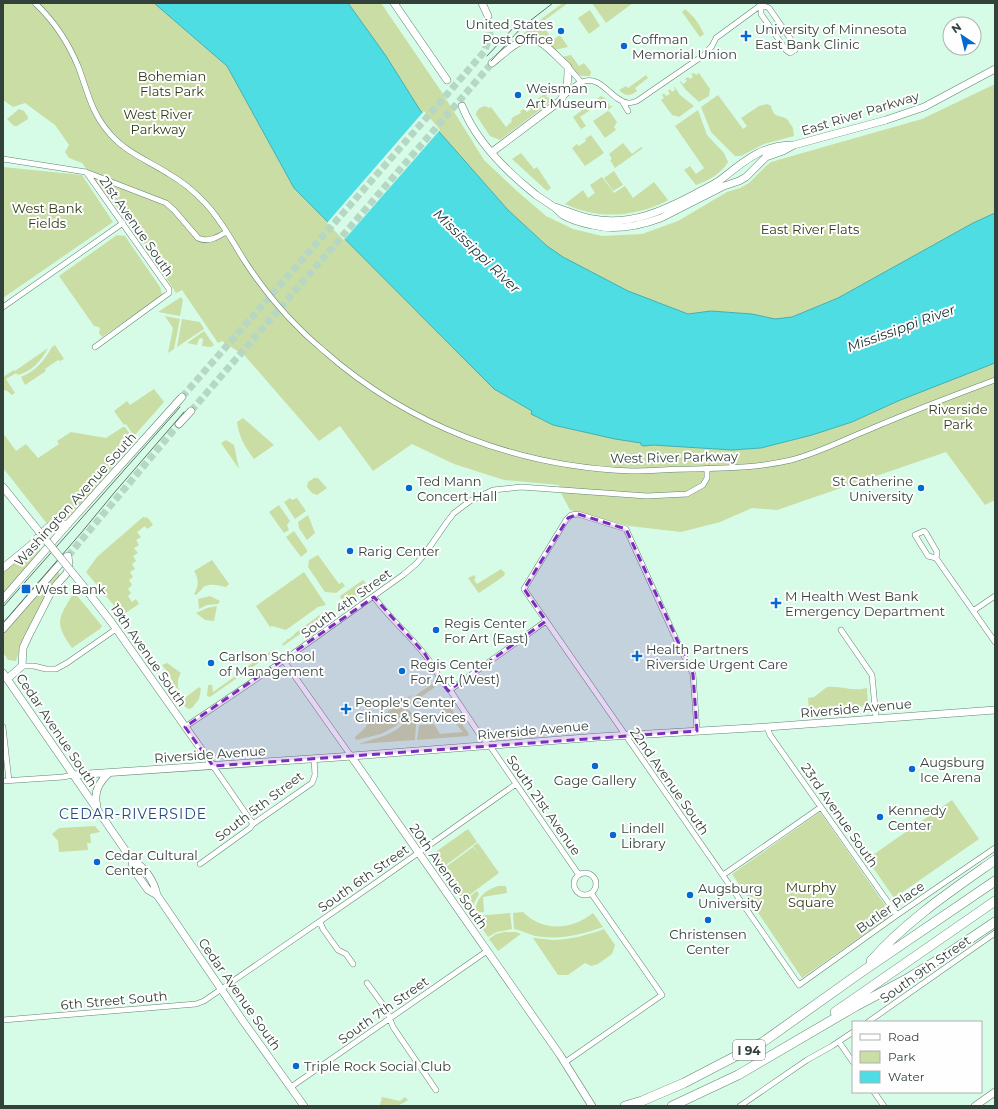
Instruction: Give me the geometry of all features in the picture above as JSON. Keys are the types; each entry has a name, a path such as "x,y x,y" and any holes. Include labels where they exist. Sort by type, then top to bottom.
{"highway":[{"path":"860,973 882,948 938,900 995,860"},
{"name":"I 94","path":"625,1106 642,1101 695,1078 763,1042 860,973 995,881"},
{"name":"I 94","path":"672,1106 726,1081 774,1054 995,901"},
{"path":"774,1054 929,966 995,922"}],"street":[{"name":"West River Parkway","path":"35,3 57,27 64,39 79,69 95,113 111,136 136,156 168,173 190,189 208,206 247,265 295,323 322,350 355,377 377,392 415,414 473,441 500,450 545,461 578,466 633,471 747,467 794,459 821,450 927,406 995,380"},
{"path":"394,3 447,80"},
{"path":"482,3 488,16"},
{"path":"760,4 769,8 794,44 795,50 793,52 790,53 786,50 761,14 760,4"},
{"path":"492,152 555,106 564,96 581,82 592,81 598,83 622,101 628,103 637,101 704,55 712,46 716,38 760,4"},
{"path":"492,63 520,41 530,39 541,42 568,67 581,82"},
{"path":"564,96 568,87 568,67"},
{"name":"East River Parkway","path":"462,106 466,117 492,152 515,176 537,195 564,215 593,226 624,227 651,222 724,186 739,181 746,177 766,157 794,145 874,124 918,109 944,97 995,69"},
{"path":"622,101 628,111"},
{"name":"East River Parkway","path":"554,207 594,219 625,220 648,216 667,209 715,183 756,154 782,145 794,145"},
{"path":"3,159 86,172 166,203 201,240 211,240 226,232"},
{"name":"21st Avenue South","path":"86,172 168,289 169,293 95,347"},
{"path":"3,307 123,224"},
{"name":"Washington Avenue South","path":"3,599 182,397"},
{"path":"179,424 190,411"},
{"name":"South 4th Street","path":"185,727 284,661 416,564 454,513 470,500 488,492 522,487 647,496 687,494 703,485 707,478 708,468"},
{"name":"19th Avenue South","path":"3,487 116,629 253,824"},
{"name":"22nd Avenue South","path":"697,731 693,674 626,529 578,514 571,515 566,520 524,589 798,985"},
{"path":"3,568 31,545 47,528 55,524 68,524"},
{"path":"936,558 937,552 926,533 924,531 915,535 928,556 936,558 995,642"},
{"path":"3,629 68,556 69,565 67,573 50,594 28,637 24,648 22,666"},
{"name":"South 21st Avenue","path":"374,596 388,615 425,654 445,685 450,690 480,735 490,746 579,875"},
{"path":"974,611 995,596"},
{"path":"450,690 546,621"},
{"path":"5,676 22,666 34,666 46,669 56,668 68,663 116,629"},
{"path":"841,630 872,675 876,718"},
{"name":"20th Avenue South","path":"284,661 564,1062 592,1106"},
{"name":"Cedar Avenue South","path":"5,676 132,860 133,869 148,890 157,895 243,1021 304,1106"},
{"name":"Riverside Avenue","path":"73,775 697,731 767,728 876,718 995,710"},
{"path":"3,727 6,781 73,775"},
{"name":"23rd Avenue South","path":"767,728 770,735 896,915"},
{"name":"South 5th Street","path":"200,864 312,782 315,775 314,758"},
{"path":"99,812 95,800 96,794 102,780 109,773"},
{"name":"South 6th Street","path":"222,989 516,784"},
{"path":"723,875 821,807"},
{"name":"Butler Place","path":"798,985 896,915 995,848"},
{"name":"South 21st Avenue","path":"585,873 592,875 596,884 594,891 584,895 577,891 574,881 579,875 585,873"},
{"path":"564,1062 662,995 591,893"},
{"path":"320,922 323,929 338,950 346,954 353,964"},
{"name":"South 9th Street","path":"869,1021 995,933"},
{"name":"South 7th Street","path":"291,1087 487,951"},
{"path":"366,983 386,1009 397,1033 436,1090"},
{"name":"6th Street South","path":"3,1020 196,1004 222,989"},
{"path":"740,1106 807,1060 852,1033"},
{"path":"839,1042 852,1061"},
{"path":"975,1106 995,1092"},
{"path":"875,1093 884,1106"}],"highlighted area":[{"path":"578,514 626,529 693,674 697,731 213,766 185,727 374,597 425,654 448,691 546,621 524,589 568,518"}],"green space":[{"name":"West River Parkway","path":"3,3 154,3 227,66 294,188 494,389 532,411 536,417 553,425 615,439 642,443 644,446 653,445 732,450 761,448 812,435 852,422 898,401 995,363 995,500 985,505 946,452 777,510 752,508 720,522 681,532 629,526 570,510 561,493 559,485 504,480 454,464 412,444 373,471 340,426 319,441 245,356 222,341 218,343 182,290 176,293 128,220 97,184 82,163 69,158 65,152 69,145 55,125 25,103 13,107 3,100"},
{"name":"East River Flats","path":"348,3 381,3 441,91 484,160 546,216 573,229 602,236 642,234 678,221 727,192 740,188 749,183 771,162 922,119 995,84 995,213 973,223 838,298 792,317 775,319 752,314 711,311 688,314 628,291 563,257 547,246 508,210 420,110 386,56"},
{"path":"563,3 568,3 541,23 553,40 560,35 568,47 554,50 541,38 533,36 523,37 522,35 533,25"},
{"path":"592,3 633,3 606,23"},
{"path":"685,9 694,18 702,30 704,34 700,37 682,12"},
{"path":"590,10 600,26 589,34 578,18"},
{"path":"571,55 579,66 584,63 591,72 590,76 579,75 562,57"},
{"path":"694,73 696,75 699,73 710,89 709,96 699,102 680,82 681,81 683,84 687,81 685,79 688,77 690,79 693,77 691,74"},
{"path":"646,75 648,78 635,88 637,91 635,93 626,95 619,90 626,86 628,88"},
{"path":"674,86 680,95 694,106 679,117 672,115 661,100 664,98 662,95 664,93 666,96 670,94 668,91 670,89 672,92 675,90"},
{"path":"548,91 546,97 554,99 500,140 490,136 476,115 481,107 491,107 506,127 512,121 511,120 513,117 521,113 520,111 524,109 527,112 531,109 528,106"},
{"path":"718,95 743,129 747,126 741,118 759,106 767,104 771,106 775,115 787,119 793,128 794,136 764,144 741,156 735,156 711,132 701,107"},
{"path":"601,96 606,99 610,106 613,106 608,110 602,102 580,117 586,126 581,129 573,117"},
{"path":"19,109 24,111 28,119 17,126 14,126 7,119"},
{"path":"698,110 707,135 724,153 728,162 722,170 714,176 696,185 684,170 690,166 696,174 704,168 675,126"},
{"path":"608,111 617,122 614,127 616,130 605,138 593,121"},
{"path":"591,135 604,153 585,166 572,148 577,144 579,146"},
{"path":"623,143 632,154 641,147 643,148 615,168 610,160 612,159 609,154"},
{"path":"521,153 534,169 537,167 551,188 547,191 512,159"},
{"name":"West Bank Fields","path":"3,167 82,175 113,222 3,298"},
{"path":"614,171 623,185 613,191 604,178"},
{"path":"602,177 614,193 625,186 633,198 654,182 668,200 642,210 616,214 590,213 565,204 583,190 588,198 595,193 590,185"},
{"path":"117,235 125,236 160,287 162,296 102,337 99,333 99,327 94,326 59,276"},
{"path":"181,297 183,300 180,316 158,312"},
{"path":"165,316 180,319 174,349 168,353 173,328"},
{"path":"182,319 200,322 204,329 177,347"},
{"path":"204,331 214,345 211,347 202,346 203,339 201,338 199,339 197,345 187,343"},
{"path":"55,345 64,359 60,361 58,360 45,369 46,371 25,385 21,377 31,372 39,365"},
{"path":"48,348 39,361 28,371 18,375 16,373 6,379 15,393 12,395 3,390 3,377 14,370 15,371"},
{"path":"154,389 164,402 134,436 126,424 124,425 114,411 127,401 130,405"},
{"path":"243,418 274,445 254,459 245,446 239,432 237,422"},
{"path":"125,427 134,441 75,513 66,519 59,520 48,525 3,468 3,433 16,451 26,444 38,458 59,444 57,441 71,432 106,438"},
{"path":"226,440 234,445 239,469 221,443"},
{"path":"314,478 318,478 327,488 317,495 312,493 307,487 308,482"},
{"path":"290,498 292,500 297,498 306,511 295,519 284,502"},
{"path":"279,505 290,521 287,525 289,530 284,533 269,512"},
{"path":"308,515 315,533 307,540 299,528 298,522"},
{"path":"143,517 148,518 153,525 147,529 145,526 137,532 141,537 136,540 139,545 134,548 138,553 133,556 136,561 132,564 135,569 130,572 133,577 129,580 132,585 128,589 131,593 128,596 132,602 136,599 139,604 124,614 121,614 86,572 97,557"},
{"path":"294,531 307,550 307,552 301,557 286,537"},
{"path":"36,543 41,550 3,594 3,571"},
{"path":"318,555 339,584 342,582 345,586 336,593 325,592 308,567 309,560"},
{"path":"212,560 229,584 226,587 209,585 203,587 196,595 194,594 198,585 198,580 194,571"},
{"path":"501,569 505,573 504,576 479,593 468,578 474,575 476,578 474,580 477,584"},
{"path":"58,572 61,576 20,648 16,661 8,660 3,652 3,635"},
{"path":"304,572 326,605 318,607 286,630 272,626 270,627 256,606"},
{"path":"363,580 368,586 346,602 342,601 340,596"},
{"path":"74,592 102,626 100,629 72,648 62,632 60,620"},
{"path":"210,596 220,601 218,604 207,605 199,609 198,599"},
{"path":"217,606 214,621 205,620 196,613 207,608"},
{"path":"327,612 327,615 283,646 282,644 287,639 321,614"},
{"path":"273,650 274,652 210,697 207,696 208,685 212,685 213,692 259,658 260,659 266,655 266,653 267,654"},
{"path":"167,663 181,673 178,683 182,700 199,687 201,689 199,699 192,708 188,709 180,699 168,672 162,665"},
{"path":"432,684 435,687 407,707 411,700 421,691"},
{"path":"827,687 856,689 867,688 868,706 809,710 808,698 814,697"},
{"path":"413,694 405,703 402,719 396,726 381,734 356,740 355,737 365,728 371,718 369,710 377,719"},
{"path":"446,701 469,734 468,736 417,740 419,725 434,724 440,734 463,732 440,706"},
{"path":"407,709 419,719 416,725 415,740 359,744 387,735 397,729 405,721"},
{"path":"952,800 979,839 894,898 867,859"},
{"name":"Murphy Square","path":"820,812 892,915 802,978 732,874"},
{"path":"95,826 100,832 90,834 91,843 87,843 88,850 59,852 58,841 52,834 59,828"},
{"path":"468,829 477,842 446,865 447,866 473,847 479,855 473,846 478,843 499,873 468,896 469,897 477,891 479,894 474,903 472,913 431,855"},
{"path":"498,886 506,886 507,893 483,897 484,912 475,913 475,908 479,899 489,890"},
{"path":"523,912 539,923 548,926 576,923 593,913 603,927 569,936 535,936 514,929 513,913"},
{"path":"510,913 512,929 497,932 488,937 474,917 476,916"},
{"path":"604,929 615,945 612,954 598,964 591,966 585,963 568,975 558,975 533,938 555,940 568,939"},
{"path":"516,932 521,934 498,951 489,939 496,934"},
{"path":"382,1097 400,1101 405,1097 408,1100 398,1105 384,1106 380,1105"}],"water":[{"name":"Mississippi River","path":"154,3 348,3 386,56 420,110 508,210 547,246 563,257 628,291 688,314 711,311 752,314 775,319 792,317 838,298 973,223 995,213 995,363 898,401 852,422 812,435 761,448 732,450 653,445 644,446 641,445 641,443 615,439 553,425 531,414 532,411 494,389 294,188 227,66"}],"pier":[{"path":"424,111 440,130 344,240 327,223"}],"tunnel":[{"path":"182,397 484,52 490,36 488,16"},
{"path":"191,411 492,63"},
{"path":"68,556 179,424"}],"tram line":[{"path":"491,61 522,27 553,3"},
{"path":"487,56 517,24"},
{"path":"3,607 180,407"},
{"path":"3,623 184,412"}],"place":[{"name":"United States Post Office","path":"561,31"},
{"name":"University of Minnesota East Bank Clinic","path":"746,36"},
{"name":"Coffman Memorial Union","path":"624,46"},
{"name":"Weisman Art Museum","path":"518,95"},
{"name":"Ted Mann Concert Hall","path":"409,488"},
{"name":"St Catherine University","path":"921,488"},
{"name":"Rarig Center","path":"350,551"},
{"name":"West Bank","path":"26,589"},
{"name":"M Health West Bank Emergency Department","path":"776,603"},
{"name":"Regis Center For Art (East)","path":"436,630"},
{"name":"Health Partners Riverside Urgent Care","path":"637,656"},
{"name":"Carlson School of Management","path":"211,663"},
{"name":"Regis Center For Art (West)","path":"402,671"},
{"name":"People's Center Clinics & Services","path":"346,709"},
{"name":"Gage Gallery","path":"595,766"},
{"name":"Augsburg Ice Arena","path":"912,769"},
{"name":"Kennedy Center","path":"880,817"},
{"name":"Lindell Library","path":"613,835"},
{"name":"Cedar Cultural Center","path":"97,862"},
{"name":"Augsburg University","path":"690,895"},
{"name":"Christensen Center","path":"708,920"},
{"name":"Triple Rock Social Club","path":"296,1066"}],"district":[{"name":"CEDAR-RIVERSIDE","path":"133,814"}],"park label":[{"name":"Bohemian Flats Park","path":"172,84"},
{"name":"Riverside Park","path":"958,416"}]}
